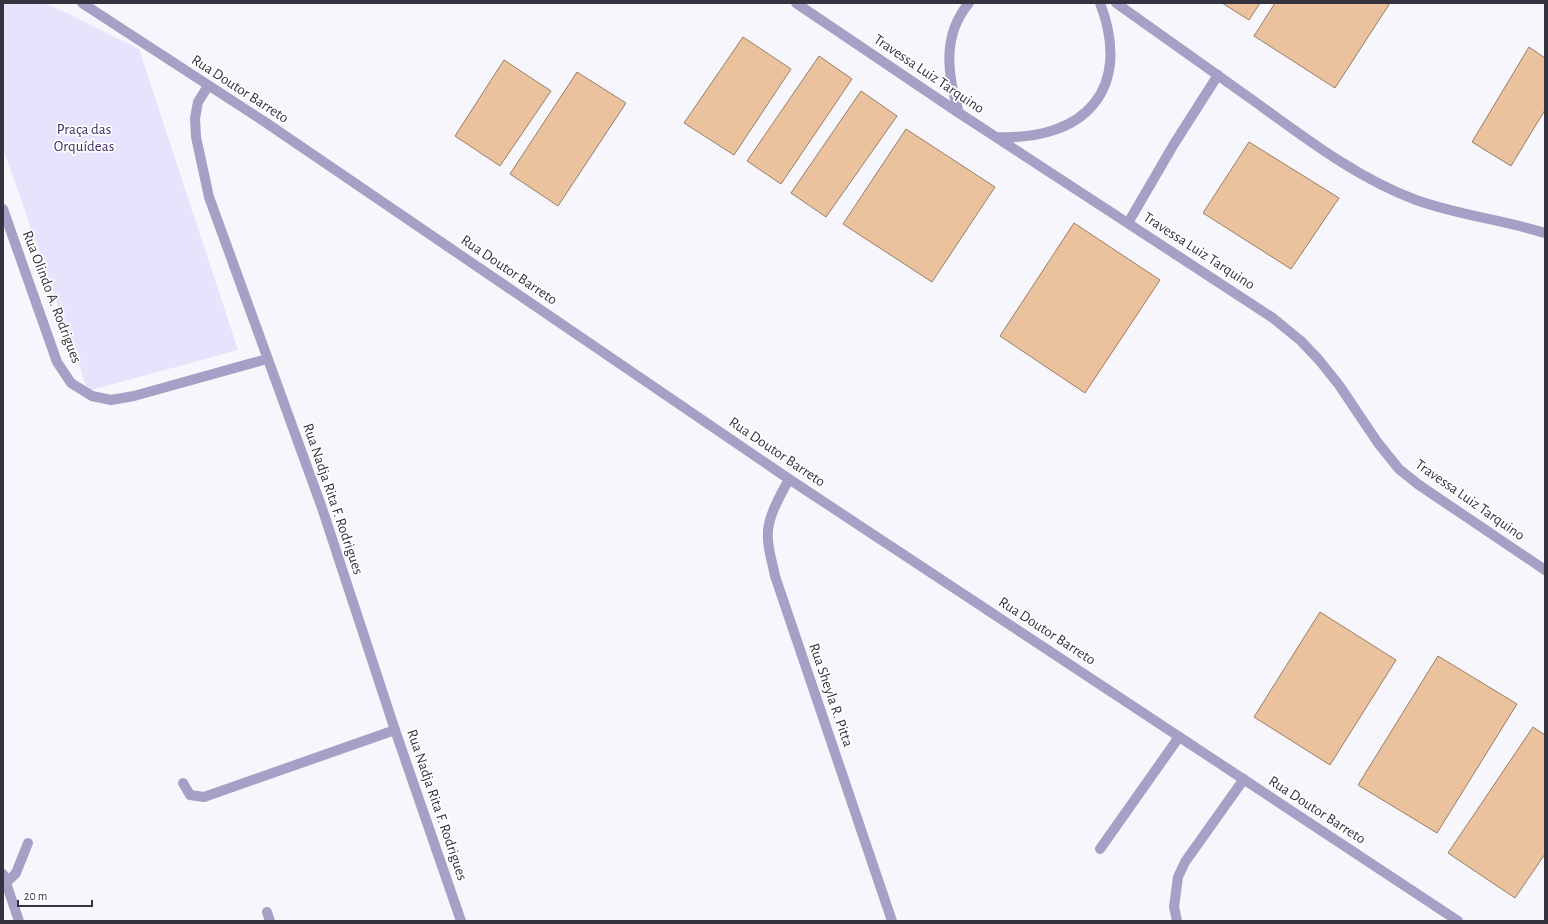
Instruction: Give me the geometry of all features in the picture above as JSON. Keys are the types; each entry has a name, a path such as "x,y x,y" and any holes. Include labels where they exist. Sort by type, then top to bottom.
{"street":[{"name":"Rua Doutor Barreto","path":"82,3 265,122 789,479 1458,921"},
{"name":"Travessa Luiz Tarquino","path":"796,3 959,113 1128,224 1254,304 1301,341 1339,386 1378,443 1399,468 1419,485 1545,570"},
{"path":"959,113 952,90 949,66 949,46 953,28 962,11 969,3"},
{"path":"997,137 1030,136 1066,127 1084,114 1094,104 1104,88 1109,71 1111,55 1109,36 1100,3"},
{"path":"1116,3 1312,143 1390,188 1440,207 1507,221 1545,233"},
{"path":"1128,224 1174,144 1218,75"},
{"name":"Rua Nadja Rita F. Rodrigues","path":"208,86 198,102 195,118 196,137 209,197 322,508 395,730 461,921"},
{"name":"Rua Olindo A. Rodrigues","path":"3,209 58,362 71,383 92,396 111,400 134,396 267,359"},
{"name":"Rua Sheyla R. Pitta","path":"789,479 774,507 768,525 769,544 776,576 892,921"},
{"path":"183,783 190,794 204,797 395,730"},
{"path":"1100,850 1179,737"},
{"path":"1177,921 1174,907 1178,877 1185,862 1244,780"},
{"path":"19,921 4,879 16,873 28,843"}],"green space":[{"name":"Praça das Orquídeas","path":"3,3 46,3 139,49 238,350 88,391 3,148"}],"building":[{"path":"1222,3 1260,3 1249,20"},
{"path":"1275,3 1390,3 1335,88 1254,36"},
{"path":"743,37 791,69 734,155 684,123"},
{"path":"1529,47 1545,58 1545,110 1511,166 1472,142"},
{"path":"819,56 852,79 781,184 747,161"},
{"path":"504,60 551,91 500,166 455,136"},
{"path":"577,72 626,103 558,206 510,174"},
{"path":"861,91 897,116 826,217 791,193"},
{"path":"906,129 995,187 932,282 843,224"},
{"path":"1249,142 1339,198 1291,269 1203,213"},
{"path":"1074,223 1160,280 1085,393 1000,336"},
{"path":"1320,612 1396,660 1330,765 1254,717"},
{"path":"1438,656 1517,704 1437,833 1358,785"},
{"path":"1533,727 1545,735 1545,854 1515,898 1448,853"}]}
